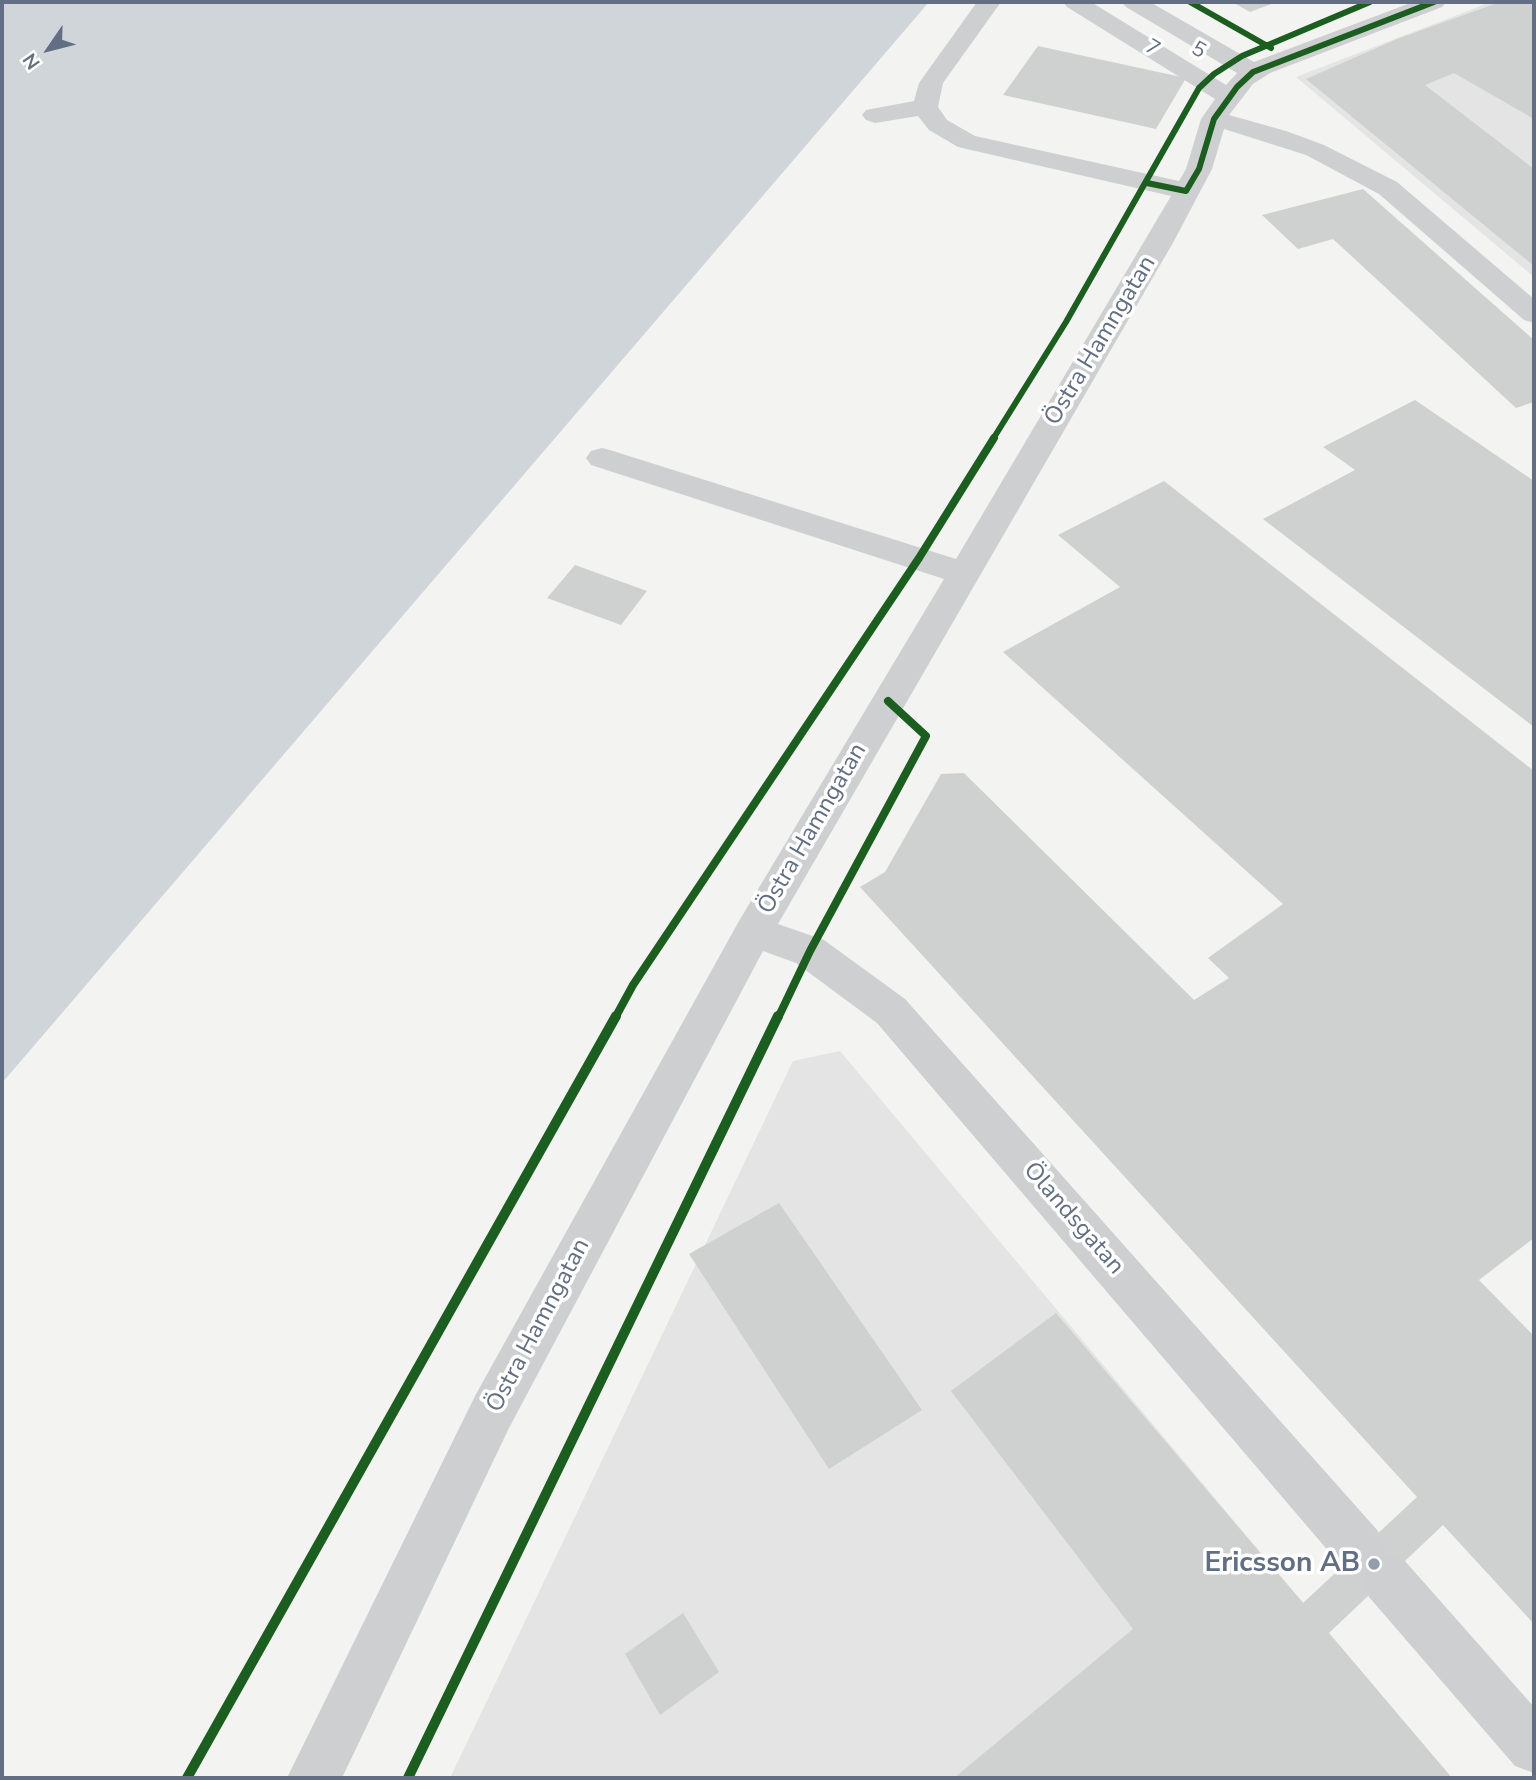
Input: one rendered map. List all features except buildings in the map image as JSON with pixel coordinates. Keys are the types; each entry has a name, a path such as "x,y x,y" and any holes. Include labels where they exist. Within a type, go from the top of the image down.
{"street":[{"path":"989,2 931,83 925,107 938,125 967,142 1186,191"},
{"name":"7","path":"1074,2 1253,75"},
{"path":"1093,2 1253,75 1434,2"},
{"name":"5","path":"1114,2 1253,75"},
{"path":"1134,2 1253,75"},
{"path":"1150,2 1253,75"},
{"path":"1165,2 1253,75"},
{"path":"1178,2 1253,75"},
{"name":"Östra Hamngatan","path":"314,1778 492,1412 753,932 1160,241 1199,169 1214,119 1253,75"},
{"path":"875,115 925,107"},
{"path":"1214,119 1278,136 1315,150 1388,188 1534,314"},
{"path":"602,458 963,573"},
{"name":"Ölandsgatan","path":"753,932 810,951 891,1011 1534,1747"}],"shaded area":[{"path":"2,2 929,2 2,1083"},
{"path":"1491,2 1534,2 1534,277 1296,77"},
{"path":"840,1051 1452,1778 450,1778 793,1061"}],"cycle path":[{"path":"1190,2 1271,48"},
{"path":"187,1778 633,985 919,558 1066,322 1147,183 1186,107 1199,88 1214,74 1242,56 1370,2"},
{"path":"1147,183 1186,191 1199,169 1214,119 1237,87 1253,72 1434,2"},
{"path":"408,1778 810,951 926,736 888,701"}],"place":[{"name":"Ericsson AB","path":"1374,1564"}]}
